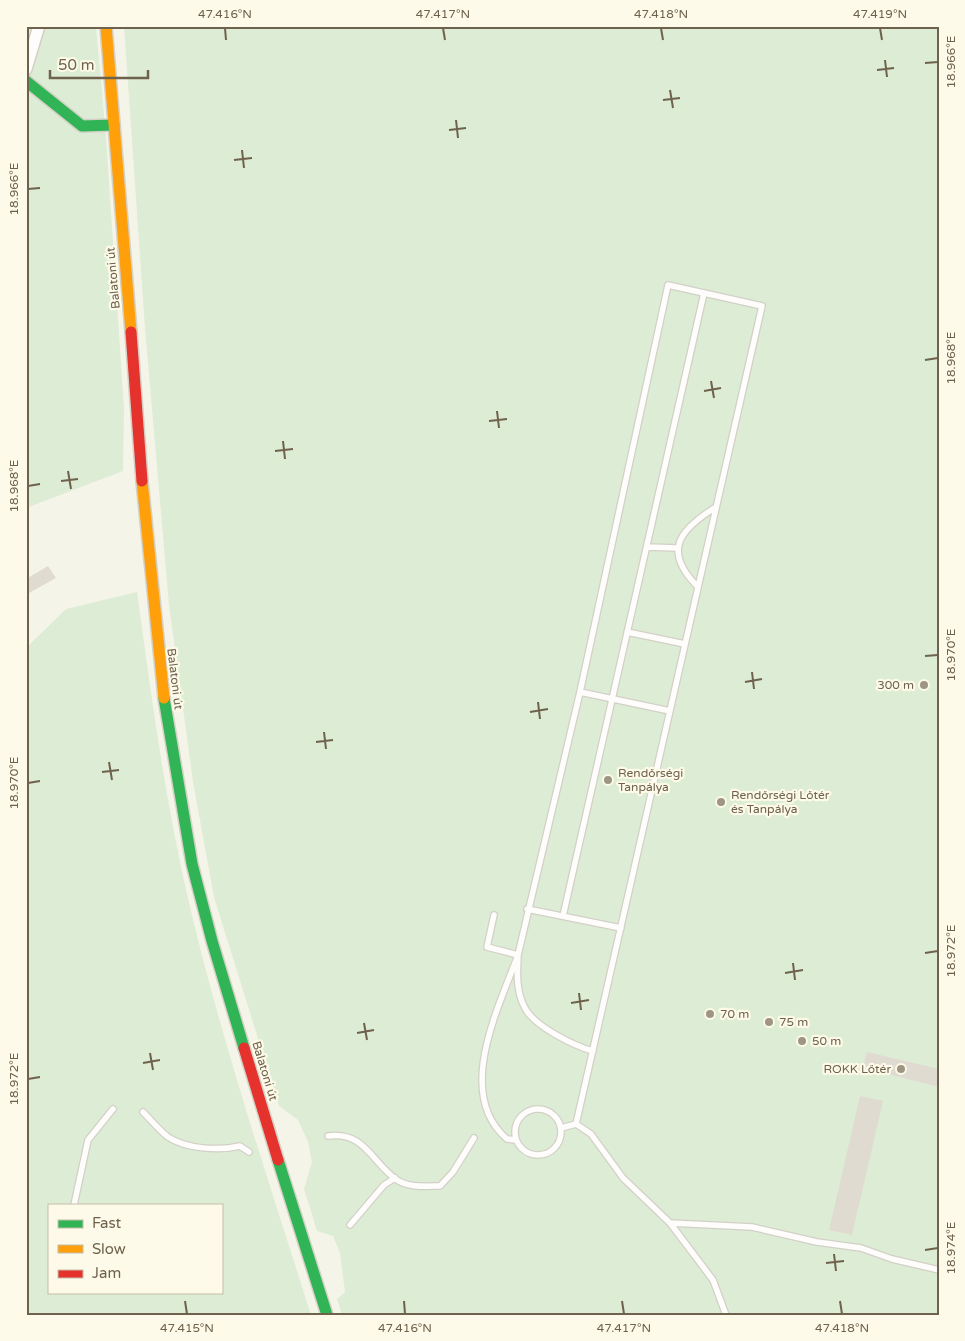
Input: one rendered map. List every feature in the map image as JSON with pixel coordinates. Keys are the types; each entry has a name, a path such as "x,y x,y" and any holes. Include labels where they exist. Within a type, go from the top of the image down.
{"main road":[{"name":"Balatoni út","path":"106,26 151,584 161,681 183,821 202,905 230,1005 327,1315"},
{"path":"26,81 82,126 114,125"}],"street":[{"path":"26,69 39,26"}],"lane":[{"path":"516,1140 507,1139 491,1121 484,1103 482,1085 484,1055 518,955 527,909 580,692 668,285 762,306 576,1124"},
{"path":"563,916 704,293"},
{"path":"698,587 679,563 677,548 682,534 688,527 716,507"},
{"path":"647,547 677,548"},
{"path":"627,632 685,644"},
{"path":"580,692 670,711"},
{"path":"527,909 621,928"},
{"path":"494,915 487,947 518,955"},
{"path":"518,955 517,984 525,1010 572,1045 593,1051"},
{"path":"538,1108 548,1111 556,1118 561,1128 560,1138 556,1147 547,1154 537,1156 526,1153 518,1146 516,1140 514,1126 520,1116 528,1110 538,1108"},
{"path":"74,1204 88,1140 113,1109"},
{"path":"143,1112 168,1136 185,1145 229,1149 240,1146 249,1152"},
{"path":"561,1128 576,1124 591,1134 623,1178 670,1223 713,1280 726,1315"},
{"path":"328,1136 343,1135 364,1145 385,1170 395,1178 418,1186 440,1186 453,1172 474,1138"},
{"path":"350,1225 384,1185 395,1178"},
{"path":"670,1223 752,1227 817,1242 861,1248 892,1260 939,1270"}],"green space":[{"path":"26,26 96,26 106,137 124,409 123,471 26,508"},
{"path":"124,26 939,26 939,1315 342,1315 337,1299 345,1292 340,1253 333,1236 317,1231 304,1189 312,1162 308,1142 298,1120 279,1106 214,897 193,782 169,605 145,328"},
{"path":"137,592 165,781 187,894 229,1053 311,1315 26,1315 26,648 66,609"}],"building":[{"path":"48,566 56,578 29,593 26,588 26,579"},
{"name":"ROKK Lőtér","path":"867,1052 939,1069 939,1087 863,1068"},
{"path":"860,1096 883,1101 852,1235 829,1230"}],"traffic: fast":[{"path":"26,81 82,126 114,125"},
{"path":"164,698 192,864 212,941 244,1048"},
{"path":"278,1160 327,1315"}],"traffic: slow":[{"path":"106,26 131,332"},
{"path":"142,481 164,698"}],"traffic: jam":[{"path":"131,332 142,481"},
{"path":"244,1048 278,1160"}],"place":[{"name":"300 m","path":"924,685"},
{"name":"Rendőrségi Tanpálya","path":"608,780"},
{"name":"Rendőrségi Lőtér és Tanpálya","path":"721,802"},
{"name":"70 m","path":"710,1014"},
{"name":"75 m","path":"769,1022"},
{"name":"50 m","path":"802,1041"},
{"name":"ROKK Lőtér","path":"901,1069"}]}
